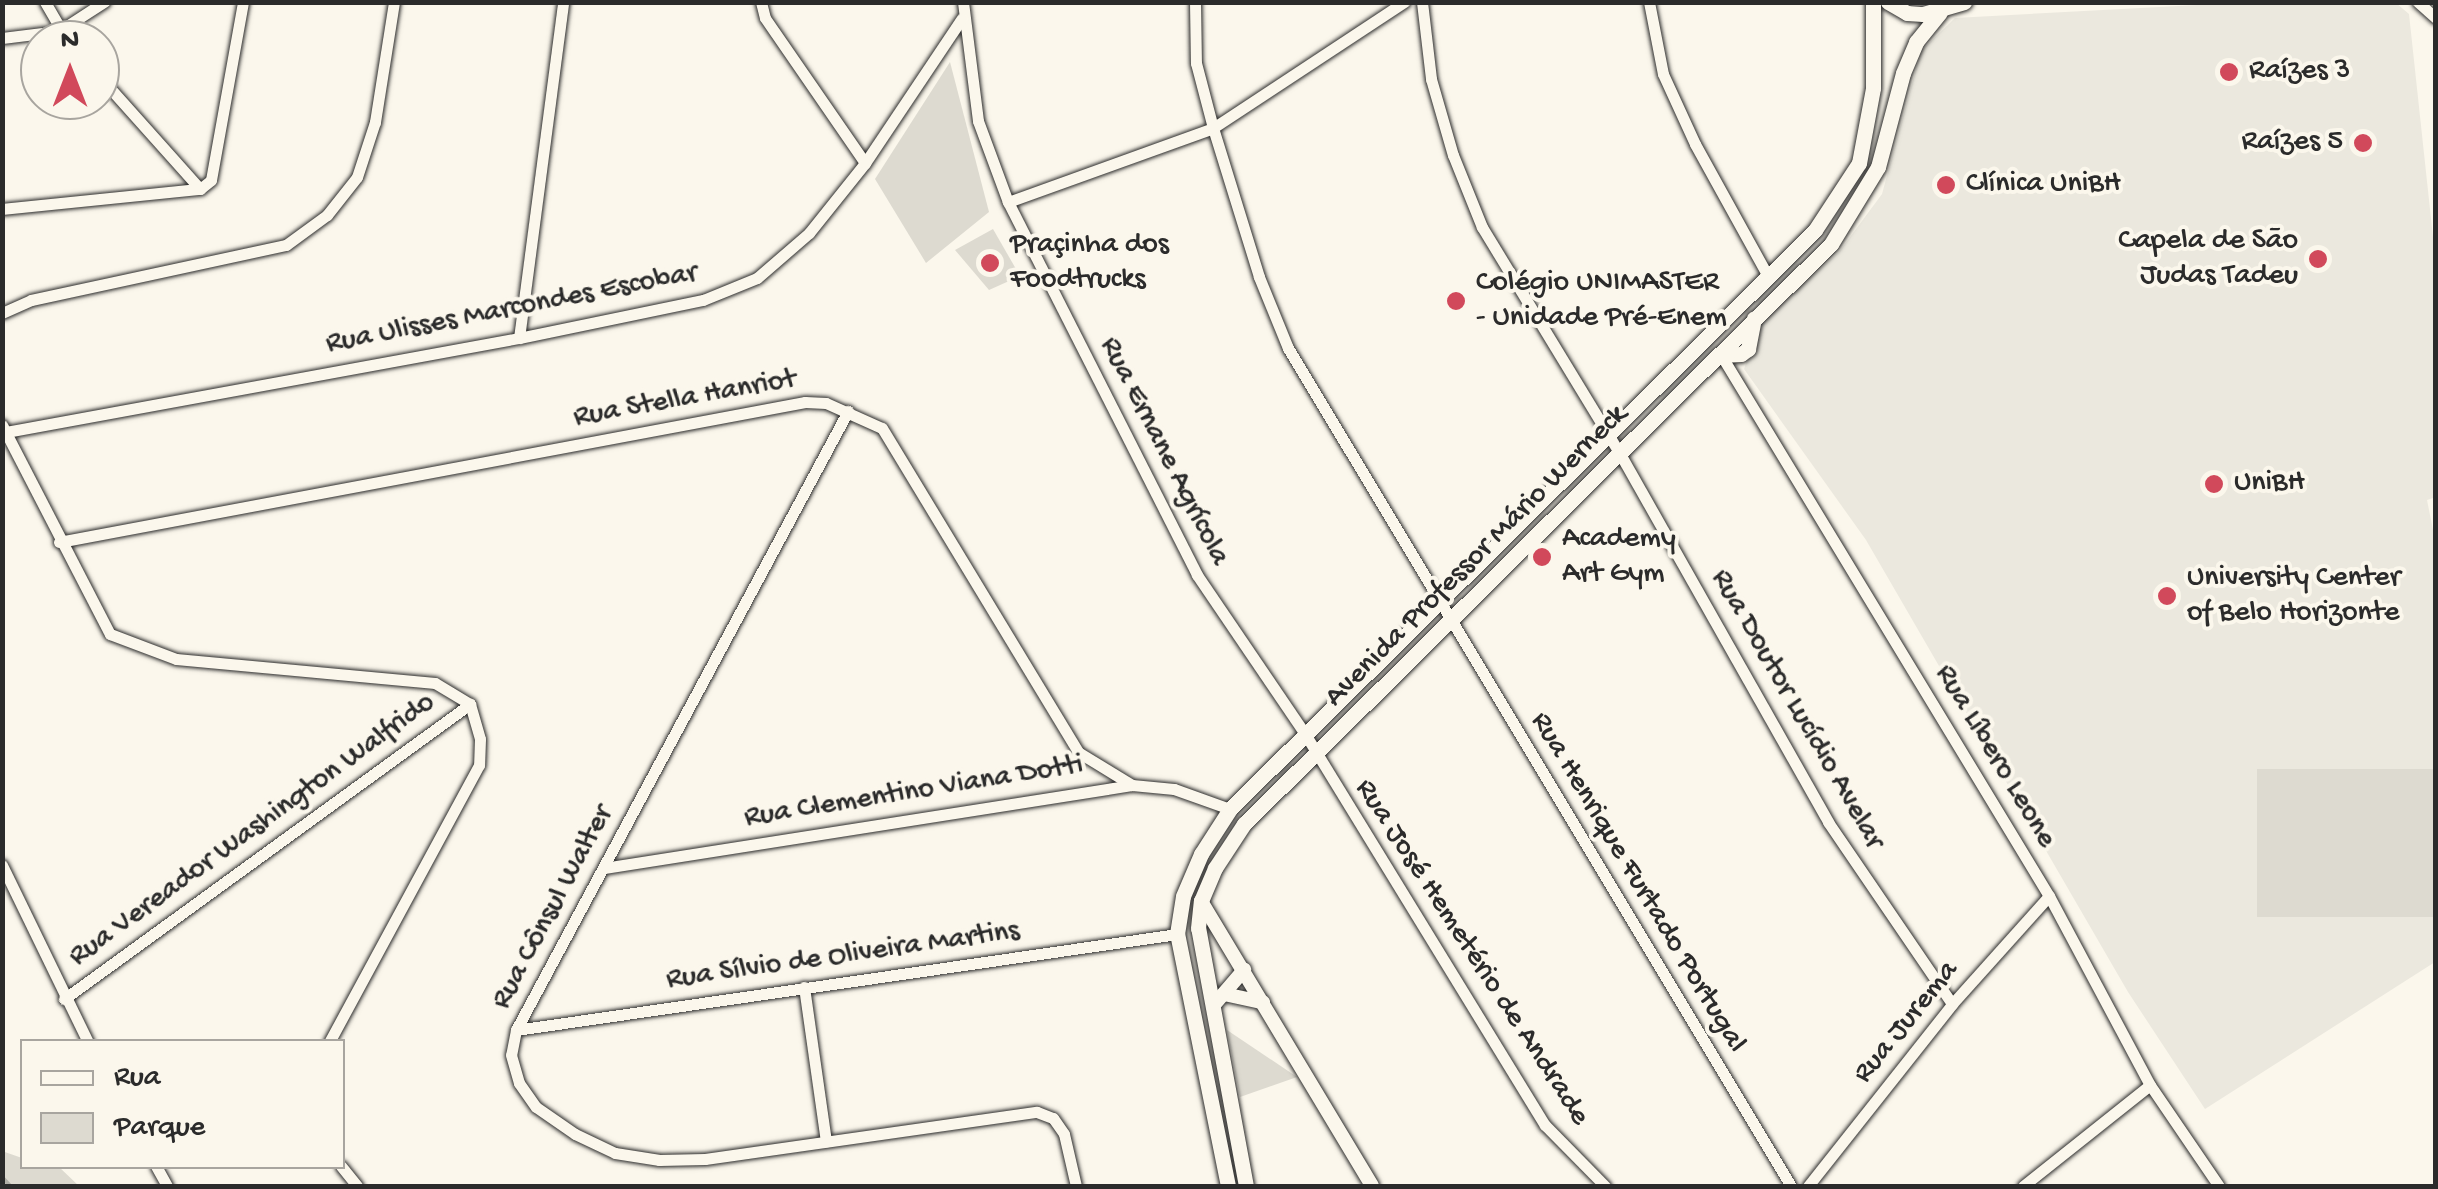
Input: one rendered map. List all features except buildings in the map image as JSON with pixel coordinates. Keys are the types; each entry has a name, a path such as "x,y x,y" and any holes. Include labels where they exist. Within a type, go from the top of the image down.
{"main road":[{"name":"Avenida Professor Mário Werneck","path":"1228,1186 1177,934 1183,896 1201,854 1230,809 1608,434 1730,319 1815,230 1859,163 1874,88 1873,2"},
{"path":"1888,2 1906,13 1940,12 1964,2"},
{"name":"Avenida Professor Mário Werneck","path":"1246,1186 1218,1000 1198,928 1201,901 1215,868 1244,824 1619,452 1721,355 1748,349 1754,319 1830,244 1857,207 1878,167 1902,73 1916,42 1940,12"},
{"path":"1721,355 1730,319"},
{"path":"1188,986 1218,1000"}],"street":[{"path":"82,20 104,2"},
{"path":"2,210 200,189 211,180 243,2"},
{"path":"2,313 31,300 286,245 328,215 357,177 375,122 394,2"},
{"path":"520,338 563,2"},
{"path":"761,2 765,18 865,163"},
{"name":"Rua Ernane Agrícola","path":"963,2 978,121 1008,202 1197,575 1307,736"},
{"name":"Rua Henrique Furtado Portugal","path":"1194,2 1196,64 1212,128 1259,277 1288,348 1791,1186"},
{"path":"1008,202 1212,128 1404,2"},
{"name":"Rua Doutor Lucídio Avelar","path":"1422,2 1431,79 1453,155 1482,227 1619,452 1828,822 1952,1004"},
{"path":"1649,2 1663,74 1695,144 1768,276"},
{"path":"2418,2 2436,18"},
{"name":"Rua Ulisses Marcondes Escobar","path":"4,429 520,338 703,300 757,278 809,233 865,163 962,18"},
{"path":"120,99 200,189"},
{"name":"Rua Líbero Leone","path":"1721,355 2049,896 2150,1084 2219,1186"},
{"name":"Rua Stella Hanriot","path":"60,542 804,402 848,411 882,428 914,475 1078,752 1132,785"},
{"name":"Rua Cônsul Walter","path":"848,411 516,1030 512,1055 520,1082 536,1107 574,1134 615,1153 660,1160 706,1159 1037,1112 1053,1118 1064,1134 1076,1186"},
{"path":"4,429 110,634 176,659 435,683 470,704 480,739 479,765 331,1039"},
{"name":"Rua Vereador Washington Walfrido","path":"64,999 470,704"},
{"name":"Rua José Hemetério de Andrade","path":"1307,736 1545,1125 1605,1186"},
{"name":"Rua Clementino Viana Dotti","path":"604,868 1132,785 1174,789 1230,809"},
{"path":"2,865 8,889 86,1039"},
{"name":"Rua Jurema","path":"1808,1186 1952,1004 2049,896"},
{"path":"1201,901 1372,1186"},
{"name":"Rua Sílvio de Oliveira Martins","path":"516,1030 1177,934"},
{"path":"1218,1000 1244,970"},
{"path":"804,987 826,1140"},
{"path":"1218,1000 1263,1002"},
{"path":"2023,1186 2150,1084"}],"shaded area":[{"name":"University Center of Belo Horizonte","path":"2396,3 2409,14 2436,265 2436,497 2427,500 2436,545 2435,962 2205,1109 2128,992 1866,540 1744,369 1760,324 1839,252 1882,194 1921,51 1955,18 2197,5"}],"green space":[{"path":"950,62 989,212 926,263 875,179"},
{"name":"Praçinha dos Foodtrucks","path":"993,229 1020,276 989,290 955,250"},
{"path":"2257,769 2435,769 2435,917 2257,917"},
{"path":"1227,1030 1297,1077 1240,1097"},
{"path":"2,1151 20,1157 20,1169 61,1169 79,1186 3,1186"}],"waterway":[{"path":"2,1177 10,1186"}],"place":[{"name":"Raízes 3","path":"2229,72"},
{"name":"Raízes 5","path":"2363,143"},
{"name":"Clínica UniBH","path":"1946,185"},
{"name":"Capela de São Judas Tadeu","path":"2318,259"},
{"name":"Praçinha dos Foodtrucks","path":"990,263"},
{"name":"Colégio UNIMASTER - Unidade Pré-Enem","path":"1456,301"},
{"name":"UniBH","path":"2214,484"},
{"name":"Academy Art Gym","path":"1542,557"},
{"name":"University Center of Belo Horizonte","path":"2167,596"}]}
